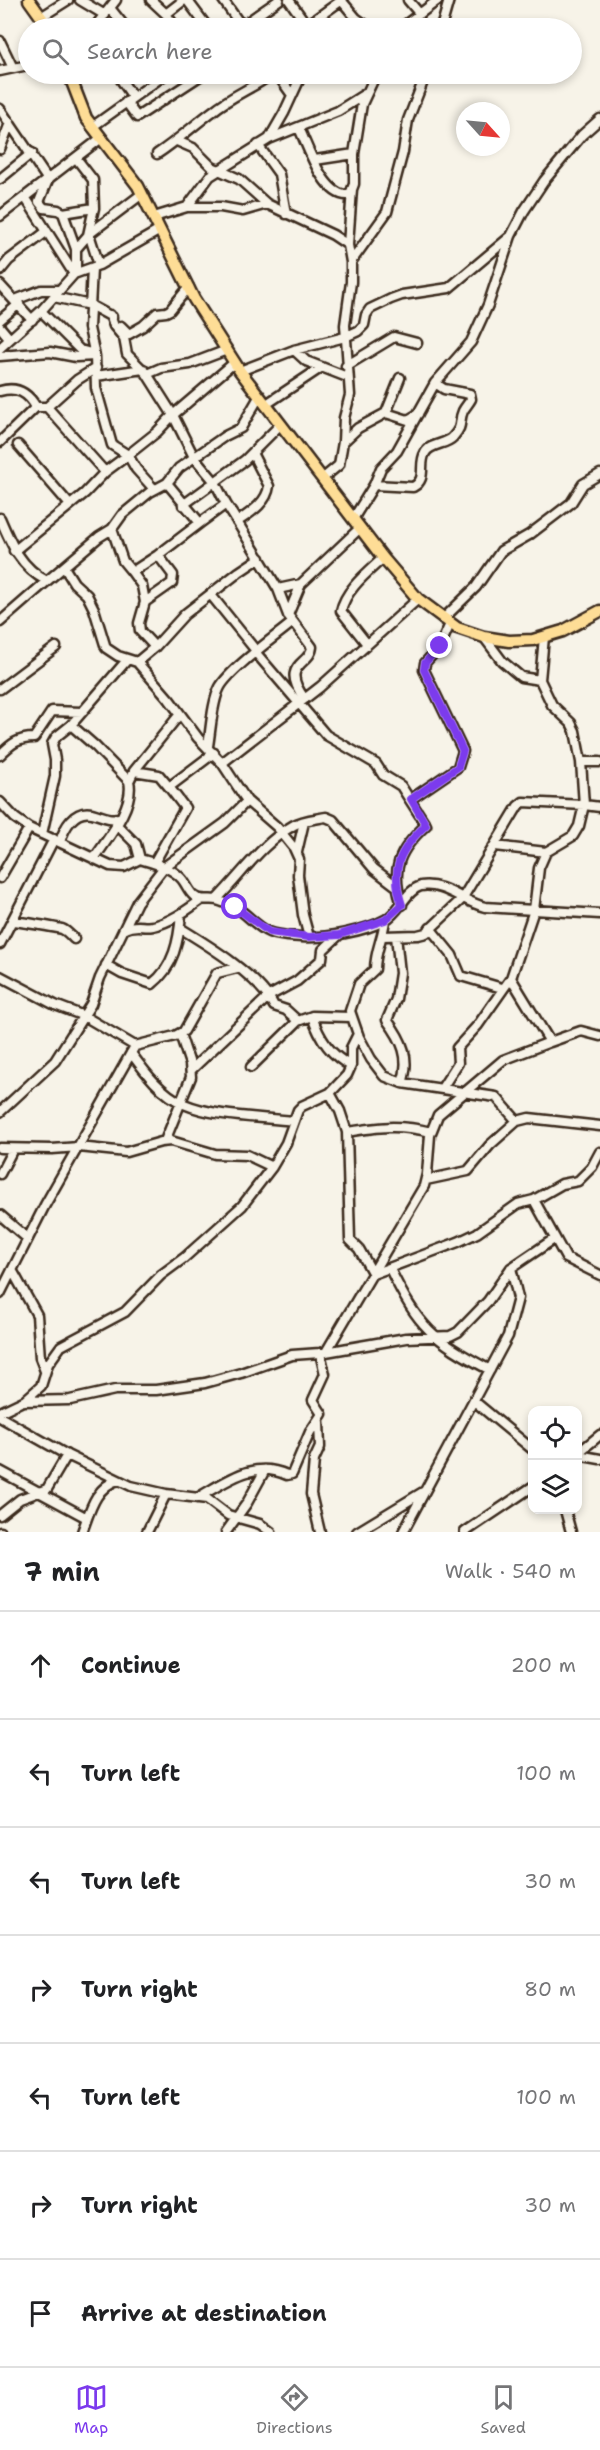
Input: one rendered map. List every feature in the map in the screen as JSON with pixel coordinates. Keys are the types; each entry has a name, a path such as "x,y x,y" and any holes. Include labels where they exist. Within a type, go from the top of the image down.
{"main road":[{"path":"29,0 42,17"},
{"path":"73,84 80,105 92,127 142,194 189,287 226,350 280,425 383,558 418,599 446,621 484,637 509,641 544,637 563,631 600,611"}],"street":[{"path":"42,17 68,0"},
{"path":"80,0 110,8"},
{"path":"151,0 169,18"},
{"path":"166,14 186,0 200,18"},
{"path":"223,0 237,18"},
{"path":"252,18 279,0"},
{"path":"289,0 300,18"},
{"path":"319,18 342,0 354,18"},
{"path":"408,0 419,13"},
{"path":"413,18 438,0"},
{"path":"444,18 449,0"},
{"path":"0,41 5,69"},
{"path":"122,84 137,117 188,84"},
{"path":"92,127 150,84"},
{"path":"157,154 177,141 212,111 259,84"},
{"path":"284,84 292,95"},
{"path":"269,139 297,84"},
{"path":"322,479 338,468 343,442 344,418 350,395 345,337 351,262 348,245 354,154 366,94 371,84"},
{"path":"351,262 387,212 404,152 408,120 422,84"},
{"path":"187,207 201,185 258,145 338,111 366,94"},
{"path":"0,109 32,153 48,180"},
{"path":"169,787 211,749 216,698 221,686 236,668 256,653 290,618 301,584 356,523 381,468 397,451 435,383 471,342 481,324 511,236 524,211 544,181 582,135 600,119"},
{"path":"0,149 9,123"},
{"path":"299,128 331,190 347,195 352,189"},
{"path":"0,216 100,139"},
{"path":"177,141 193,148 204,161 239,179 267,204 333,235 348,245"},
{"path":"258,145 279,174 286,214"},
{"path":"0,179 32,153"},
{"path":"315,160 354,154"},
{"path":"76,158 93,180 94,208 89,235 96,266 88,323 95,355 96,388 112,445 128,455 136,469 154,489"},
{"path":"48,180 40,196 40,204 44,208 63,213 94,208"},
{"path":"76,249 89,235 142,194"},
{"path":"25,198 75,273"},
{"path":"154,217 187,207 221,207 243,211 267,204"},
{"path":"63,213 76,249 75,273"},
{"path":"0,348 41,311 75,273 96,266 160,230"},
{"path":"0,272 9,260 46,232"},
{"path":"14,551 85,493 105,472 157,432 173,414 238,366 345,337 362,328 370,309 402,295 425,293 454,285 511,236"},
{"path":"0,285 32,320"},
{"path":"0,320 17,302 41,290 90,305 110,315 129,334 143,326 157,313 170,309 189,287"},
{"path":"41,311 80,350 95,355"},
{"path":"110,315 114,326 124,338 126,352 145,372 173,414 194,457 215,482 278,589 290,618 312,647 310,654 297,665 294,672 302,700"},
{"path":"0,327 10,339"},
{"path":"346,366 394,337 417,343"},
{"path":"0,442 36,407 47,407 85,373 145,372 190,364 226,350"},
{"path":"294,350 306,361 347,377"},
{"path":"0,356 50,352 76,357 95,355"},
{"path":"0,622 99,537 112,529 122,515 154,489 167,483 179,468 241,428 262,401 322,368"},
{"path":"343,442 358,428 386,413 400,378"},
{"path":"374,485 413,487 417,485 422,479 425,452 428,448 452,440 462,426 462,412 471,399 470,394 444,389 435,383"},
{"path":"0,391 20,391 26,394 36,407"},
{"path":"47,407 105,472"},
{"path":"386,413 408,420 418,414"},
{"path":"183,505 252,453 280,425"},
{"path":"18,445 70,505"},
{"path":"237,522 260,505 269,486 252,453"},
{"path":"411,799 458,767 462,759 463,751 424,670 425,663 440,646 446,621 476,587 501,551 529,535 571,503 584,484 600,474"},
{"path":"167,483 200,523"},
{"path":"132,572 226,504"},
{"path":"0,518 14,551 29,570 47,581"},
{"path":"112,529 123,561 142,586 145,602 139,623 140,631 155,647"},
{"path":"145,602 172,583 173,575 158,555"},
{"path":"42,834 55,776 52,744 56,736 71,724 132,661 155,647 178,620 260,558"},
{"path":"366,644 341,611 355,587 383,558"},
{"path":"64,567 74,583 87,595 94,609 106,648 113,654 132,661 180,714 198,738 211,749 247,801 283,833 297,852"},
{"path":"278,589 301,584"},
{"path":"211,595 256,653 302,700 326,735 376,764 383,775 401,786 411,799 426,825 407,843 395,878 402,905"},
{"path":"222,763 320,687 418,599"},
{"path":"484,637 502,661 521,677 540,680"},
{"path":"442,1088 458,1063 457,1048 478,1025 511,978 534,910 539,868 546,852 573,836 579,826 584,805 581,762 575,731 571,723 552,705 540,680 544,637"},
{"path":"0,689 56,648"},
{"path":"0,755 14,742 23,738 34,738 52,711 82,712"},
{"path":"129,781 134,771 180,714"},
{"path":"71,724 129,781 131,790 128,804 94,859"},
{"path":"581,762 600,762"},
{"path":"134,771 159,776 185,808 154,863"},
{"path":"0,1112 51,1067 84,1016 136,902 164,867 225,823 247,801"},
{"path":"0,802 28,828 94,859 117,868 130,865 140,859 164,867 181,878 193,896 201,900 216,899 235,907 269,932 309,937 339,935 385,920 402,905 410,892 418,887 428,886 451,892 462,899 484,907 600,914"},
{"path":"383,936 418,935 430,928 462,899 518,806 523,802 600,807"},
{"path":"0,944 21,901 64,828 80,814 89,812 117,821 135,844 140,859"},
{"path":"216,899 234,882 245,865 296,823 326,816 333,820 374,868 395,885"},
{"path":"304,822 297,852 303,915 309,937"},
{"path":"0,878 28,828"},
{"path":"495,846 546,852"},
{"path":"124,929 135,924 151,927 181,914 201,900"},
{"path":"106,965 122,974 152,984 159,979 171,960 178,941 181,914"},
{"path":"385,920 383,936 375,952 375,969 359,984 353,998 351,1017 371,1059 384,1076 402,1083 496,1097 517,1121"},
{"path":"13,921 65,930 74,939"},
{"path":"0,923 7,930"},
{"path":"180,928 225,956 269,996 274,1006 286,1010 298,1021"},
{"path":"430,928 452,955 461,976 502,988"},
{"path":"165,1141 182,1103 191,1070 269,996 297,981 322,959 323,950 339,935"},
{"path":"396,936 400,973 396,999 387,1020 401,1039 407,1062 407,1070 402,1083"},
{"path":"0,1294 133,1050 180,1034 217,973 237,968"},
{"path":"0,976 55,1005 84,1016 133,1050 156,1085 182,1103 200,1109 293,1121"},
{"path":"511,978 550,1042"},
{"path":"251,1067 298,1021 312,1016 351,1017"},
{"path":"312,1016 323,1043 339,1060 351,1066"},
{"path":"196,1498 242,1473 272,1469 291,1475 310,1432 319,1422 322,1414 313,1400 326,1374 323,1353 373,1274 426,1180 431,1132 438,1115 503,1060 581,1031 600,1036"},
{"path":"180,1034 191,1070"},
{"path":"0,1412 23,1401 41,1386 51,1358 66,1342 125,1312 160,1275 184,1258 242,1206 272,1167 286,1143 293,1121 302,1106 330,1093 343,1080 351,1066 351,1048 358,1034"},
{"path":"330,1093 340,1111 346,1132 350,1240 359,1249 373,1274"},
{"path":"426,1180 468,1171 490,1145 517,1121 529,1118 600,1126"},
{"path":"346,1132 391,1125 408,1126 431,1132"},
{"path":"0,1148 80,1147 126,1152 165,1141 215,1154 247,1155 272,1167"},
{"path":"0,1174 13,1149"},
{"path":"373,1274 458,1242 477,1233 518,1204 534,1200 550,1189 578,1181 587,1173 600,1152"},
{"path":"534,1200 554,1239 567,1257 600,1275"},
{"path":"0,1215 28,1239"},
{"path":"23,1401 84,1398 115,1390 177,1388 241,1373 279,1358 432,1335 450,1336 458,1332 489,1301 511,1268 554,1239"},
{"path":"403,1532 508,1336 518,1298 511,1268"},
{"path":"390,1269 414,1312 432,1335 452,1350 490,1370"},
{"path":"12,1270 37,1315 40,1358 45,1371"},
{"path":"474,1401 528,1446"},
{"path":"0,1417 67,1455 131,1486 214,1502 224,1512 235,1518 256,1522 271,1532"},
{"path":"319,1422 320,1447 314,1460 311,1494 320,1532"},
{"path":"582,1451 600,1435"},
{"path":"0,1515 20,1499 38,1493 52,1484 67,1455"},
{"path":"582,1455 600,1459"},
{"path":"226,1532 247,1503 265,1470"},
{"path":"0,1471 87,1518"},
{"path":"82,1532 94,1502 104,1487 118,1480"},
{"path":"465,1532 528,1490"},
{"path":"357,1532 423,1491"},
{"path":"147,1532 166,1494"},
{"path":"566,1514 571,1532"}],"route":[{"path":"235,907 269,932 309,937 339,935 385,920 402,905 395,878 407,843 426,825 411,799 458,767 462,759 463,751 424,670 425,663 440,646"}]}
